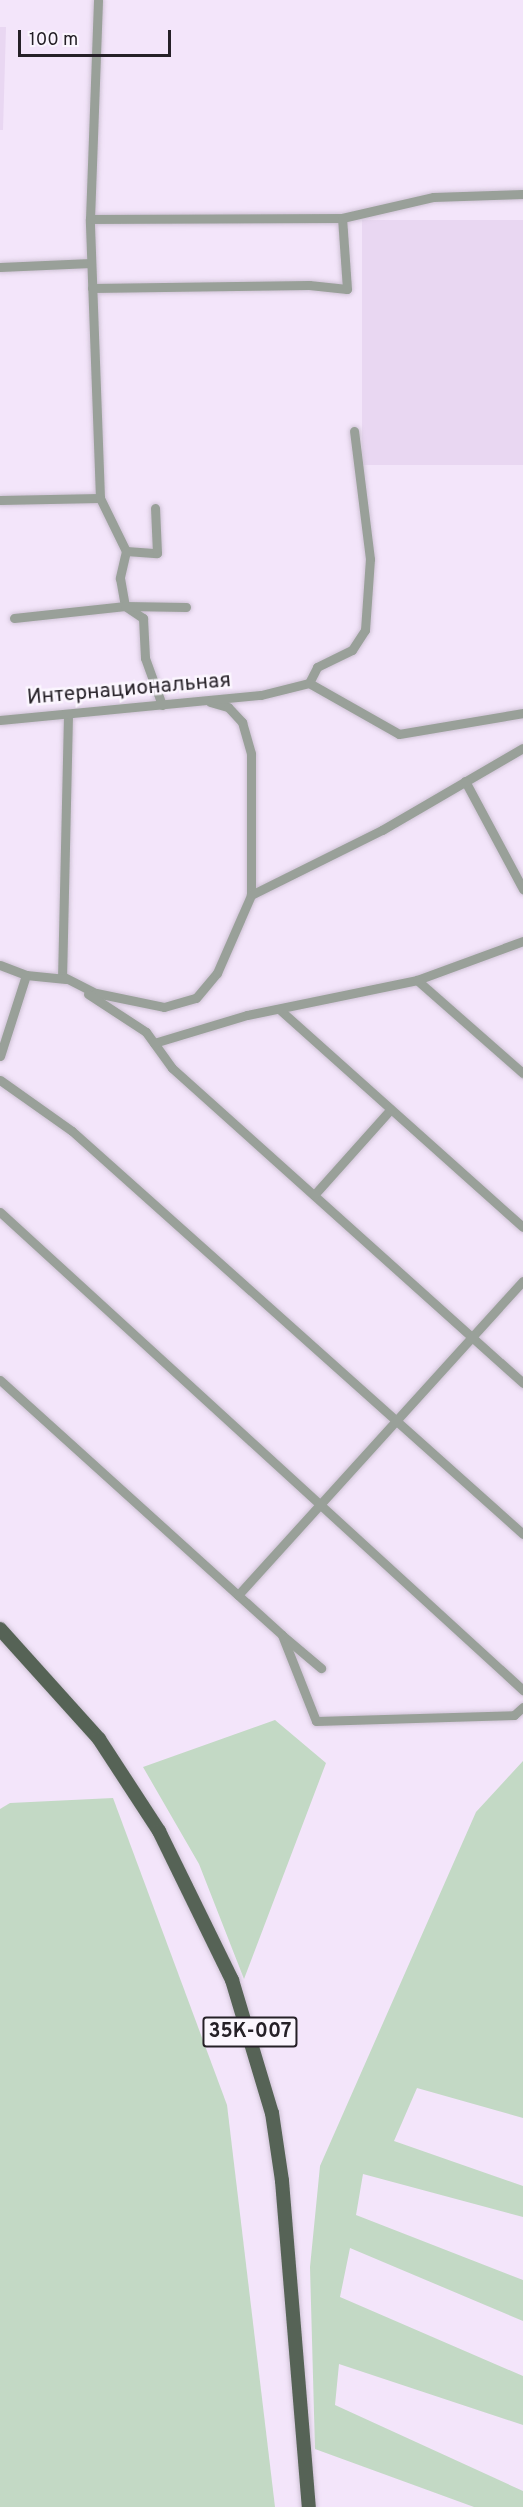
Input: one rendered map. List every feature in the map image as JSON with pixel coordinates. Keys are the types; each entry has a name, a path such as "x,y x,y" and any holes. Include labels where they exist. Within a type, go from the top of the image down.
{"main road":[{"name":"35К-007","path":"0,1629 99,1739 159,1831 232,1980 273,2124 289,2229 309,2507"}],"street":[{"path":"98,0 90,219 100,498 126,551 120,578 125,606 143,618 145,658 162,705"},
{"path":"90,219 342,218 433,196 523,194"},
{"path":"92,288 309,285 347,289 342,218"},
{"path":"0,267 91,263"},
{"path":"354,431 370,560 365,630 352,650 317,668 309,683 399,734 523,713"},
{"path":"0,500 100,498"},
{"path":"126,551 157,553 155,508"},
{"path":"14,618 125,606 186,607"},
{"name":"Интернациональная","path":"0,720 261,695 309,683"},
{"path":"0,965 26,975 62,976 96,993 164,1006 196,998 217,974 250,895 251,754 242,722 228,707 206,701"},
{"path":"62,976 68,715"},
{"path":"250,895 465,782 523,748"},
{"path":"465,782 523,889"},
{"path":"154,1043 279,1009 417,980 523,941"},
{"path":"0,1056 26,975"},
{"path":"62,976 146,1032 172,1068 523,1383"},
{"path":"417,980 523,1073"},
{"path":"279,1009 523,1227"},
{"path":"0,1080 72,1131 523,1534"},
{"path":"314,1195 391,1108"},
{"path":"0,1212 319,1506 523,1690"},
{"path":"238,1595 523,1281"},
{"path":"0,1380 321,1668"},
{"path":"282,1635 316,1720 514,1715 523,1707"}],"shaded area":[{"path":"0,27 6,27 3,130 0,130"},
{"path":"362,220 523,220 523,465 362,465"}],"green space":[{"path":"275,1720 326,1763 244,1979 199,1864 143,1767"},
{"path":"523,1761 523,2118 417,2088 394,2141 523,2186 523,2217 363,2174 356,2215 523,2280 523,2321 350,2248 340,2297 523,2376 523,2425 339,2364 335,2405 523,2491 523,2507 474,2507 315,2449 310,2267 320,2166 476,1812"},
{"path":"113,1798 227,2105 275,2507 0,2507 0,1809 10,1803"}]}
